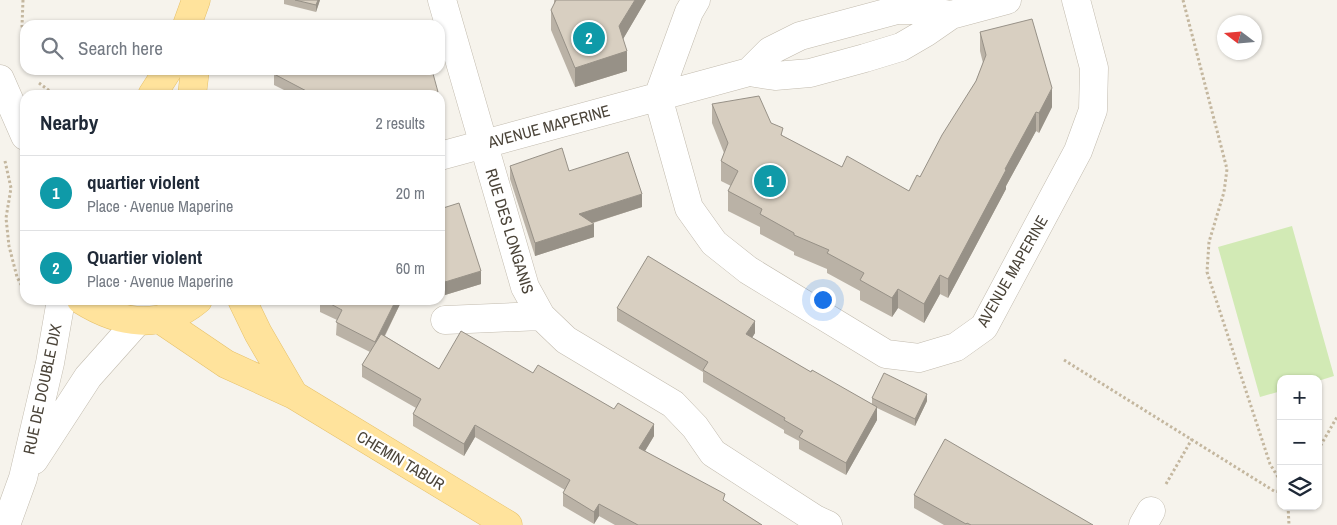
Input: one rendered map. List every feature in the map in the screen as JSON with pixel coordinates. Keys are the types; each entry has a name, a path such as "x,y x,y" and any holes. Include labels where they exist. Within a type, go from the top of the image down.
{"main road":[{"path":"189,20 196,0"},
{"path":"202,20 204,0"},
{"path":"155,90 165,75"},
{"path":"193,90 194,75"},
{"name":"CHEMIN TABUR","path":"90,305 98,310 149,321 226,364 294,395 508,525"},
{"path":"149,321 187,309 192,305"},
{"name":"CHEMIN TABUR","path":"244,305 294,395"}],"street":[{"name":"RUE DES LONGANIS","path":"442,0 525,287 541,316 566,340 673,404 695,427 713,452 815,519 828,525"},
{"path":"658,97 696,0"},
{"name":"AVENUE MAPERINE","path":"750,72 770,51 800,36 897,10 955,9 1007,0"},
{"name":"AVENUE MAPERINE","path":"658,97 689,208 714,244 748,270 886,354 919,358 956,347 984,327 1078,152 1093,110 1094,68 1076,0"},
{"name":"AVENUE MAPERINE","path":"445,155 750,72 774,76 810,73 865,58 901,47 925,33 955,9"},
{"path":"1,81 31,89"},
{"path":"1,81 20,125"},
{"name":"RUE DE DOUBLE DIX","path":"6,525 23,478 50,363 60,305"},
{"name":"RUE DES LONGANIS","path":"445,320 541,316"},
{"name":"RUE DE DOUBLE DIX","path":"23,478 88,377 149,321"}],"path":[{"path":"22,20 23,0"},
{"path":"1183,0 1227,169 1224,192 1209,242 1207,272 1270,464 1277,475"},
{"path":"31,89 40,85 48,90"},
{"path":"4,153 11,188 6,218 9,246 20,281"},
{"path":"1064,360 1277,491"},
{"path":"1322,443 1337,417"},
{"path":"1147,518 1192,439"},
{"path":"1288,510 1289,525"}],"green space":[{"path":"1292,226 1334,376 1322,380 1322,375 1277,375 1277,392 1260,397 1218,247"}],"building":[{"path":"295,0 318,0 316,5"},
{"path":"556,0 635,0 619,26 627,51 575,68 551,10"},
{"path":"1032,19 1052,88 1039,113 1036,112 948,279 940,275 924,304 898,289 892,298 860,280 864,273 827,253 829,250 794,235 794,233 760,214 762,209 728,191 738,171 721,161 728,143 712,104 759,96 771,123 783,128 781,135 842,167 847,156 909,191 917,175 920,177 942,135 976,81 986,55 980,32"},
{"path":"276,75 433,75 437,90 304,90"},
{"path":"562,148 569,171 628,152 642,194 579,214 594,224 535,243 510,166"},
{"path":"459,203 481,271 445,282 445,207"},
{"path":"648,256 755,321 746,334 811,372 812,370 877,407 846,463 799,437 803,431 784,420 785,418 703,370 708,362 617,308"},
{"path":"332,305 394,305 375,342 336,322 342,310"},
{"path":"461,331 533,373 538,365 614,409 618,403 654,424 639,448 725,494 723,500 762,525 638,525 599,504 594,512 563,493 570,480 475,425 464,444 413,414 421,399 362,365 381,334 439,369"},
{"path":"884,373 927,394 915,419 872,398"},
{"path":"945,439 1093,525 971,525 914,495"}],"place":[{"name":"Quartier violent","path":"589,38"},
{"name":"quartier violent","path":"770,181"}]}
